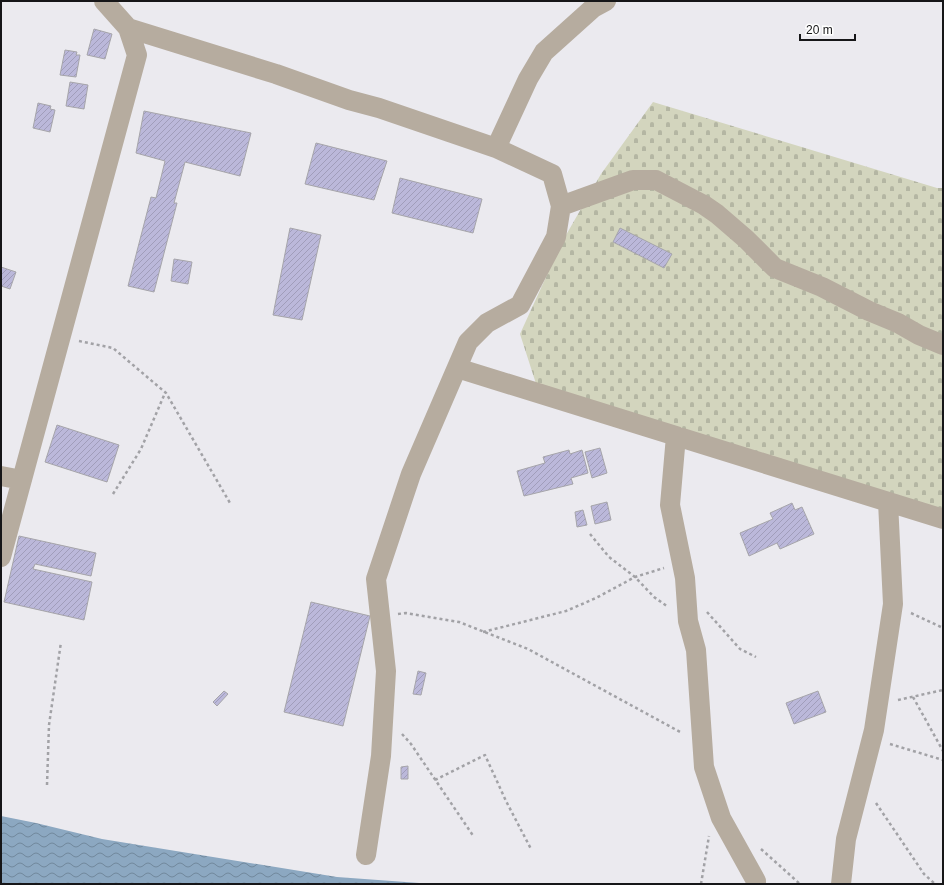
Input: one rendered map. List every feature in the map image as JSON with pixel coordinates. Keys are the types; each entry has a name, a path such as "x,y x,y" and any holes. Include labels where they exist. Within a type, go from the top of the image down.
{"street":[{"path":"1,557 137,55 128,28 104,1"},
{"path":"496,148 528,79 544,52 593,8 606,1"},
{"path":"128,28 276,74 349,100 379,108 496,148 552,174 561,206 556,237 520,305 487,323 468,342 412,474 376,579 386,671 381,756 366,855"},
{"path":"561,206 633,180 656,180 704,205 746,239 776,268 822,287 898,323 919,335 943,345"},
{"path":"457,368 943,519"},
{"path":"676,436 670,505 685,578 688,621 696,650 704,767 721,818 756,880 756,884"},
{"path":"1,476 22,480"},
{"path":"841,884 846,839 872,739 893,604 888,502"}],"path":[{"path":"61,336 113,348 166,392 230,503"},
{"path":"113,494 141,449 166,392"},
{"path":"590,534 609,557 635,577 654,597 688,621"},
{"path":"483,632 566,611 596,598 635,577 682,562"},
{"path":"893,604 943,628"},
{"path":"705,609 709,616 740,649 756,657"},
{"path":"380,617 406,613 459,622 528,649 702,743"},
{"path":"47,785 49,725 61,642"},
{"path":"878,704 943,690"},
{"path":"913,697 943,751"},
{"path":"383,712 411,744 474,837"},
{"path":"872,739 943,760"},
{"path":"435,780 484,755 531,849"},
{"path":"861,781 924,874 935,884"},
{"path":"701,884 709,835"}],"green space":[{"path":"653,102 937,188 943,188 943,519 539,393 520,334 562,242 601,174"}],"water":[{"path":"1,816 102,839 337,877 433,884 1,884"}],"building":[{"path":"94,29 112,34 105,59 87,55"},
{"path":"65,50 77,52 76,55 80,55 76,77 60,75"},
{"path":"70,82 88,85 84,109 66,106"},
{"path":"38,103 51,106 50,109 55,110 50,132 33,128"},
{"path":"144,111 251,133 240,176 185,162 174,203 177,203 154,292 128,286 151,197 156,198 165,161 136,153"},
{"path":"316,143 387,161 374,200 305,184"},
{"path":"400,178 482,199 473,233 392,213"},
{"path":"290,228 321,235 302,320 273,315"},
{"path":"620,228 672,254 664,268 613,242"},
{"path":"174,259 192,262 188,284 171,281"},
{"path":"1,267 16,272 10,289 1,286"},
{"path":"57,425 119,445 107,482 45,462"},
{"path":"600,448 607,473 592,478 585,452"},
{"path":"569,450 570,454 582,450 588,473 571,478 573,484 524,496 517,471 545,463 543,457"},
{"path":"607,502 611,520 595,524 591,506"},
{"path":"792,503 795,510 802,507 814,534 780,549 777,543 749,556 740,533 773,519 770,513"},
{"path":"583,510 587,525 577,527 575,512"},
{"path":"19,536 96,553 91,576 35,564 33,569 92,582 84,620 4,602"},
{"path":"311,602 370,616 343,726 284,712"},
{"path":"418,671 426,673 421,695 413,694"},
{"path":"224,691 228,694 217,706 213,702"},
{"path":"818,691 826,712 794,724 786,703"},
{"path":"408,766 408,779 401,779 401,767"}]}
